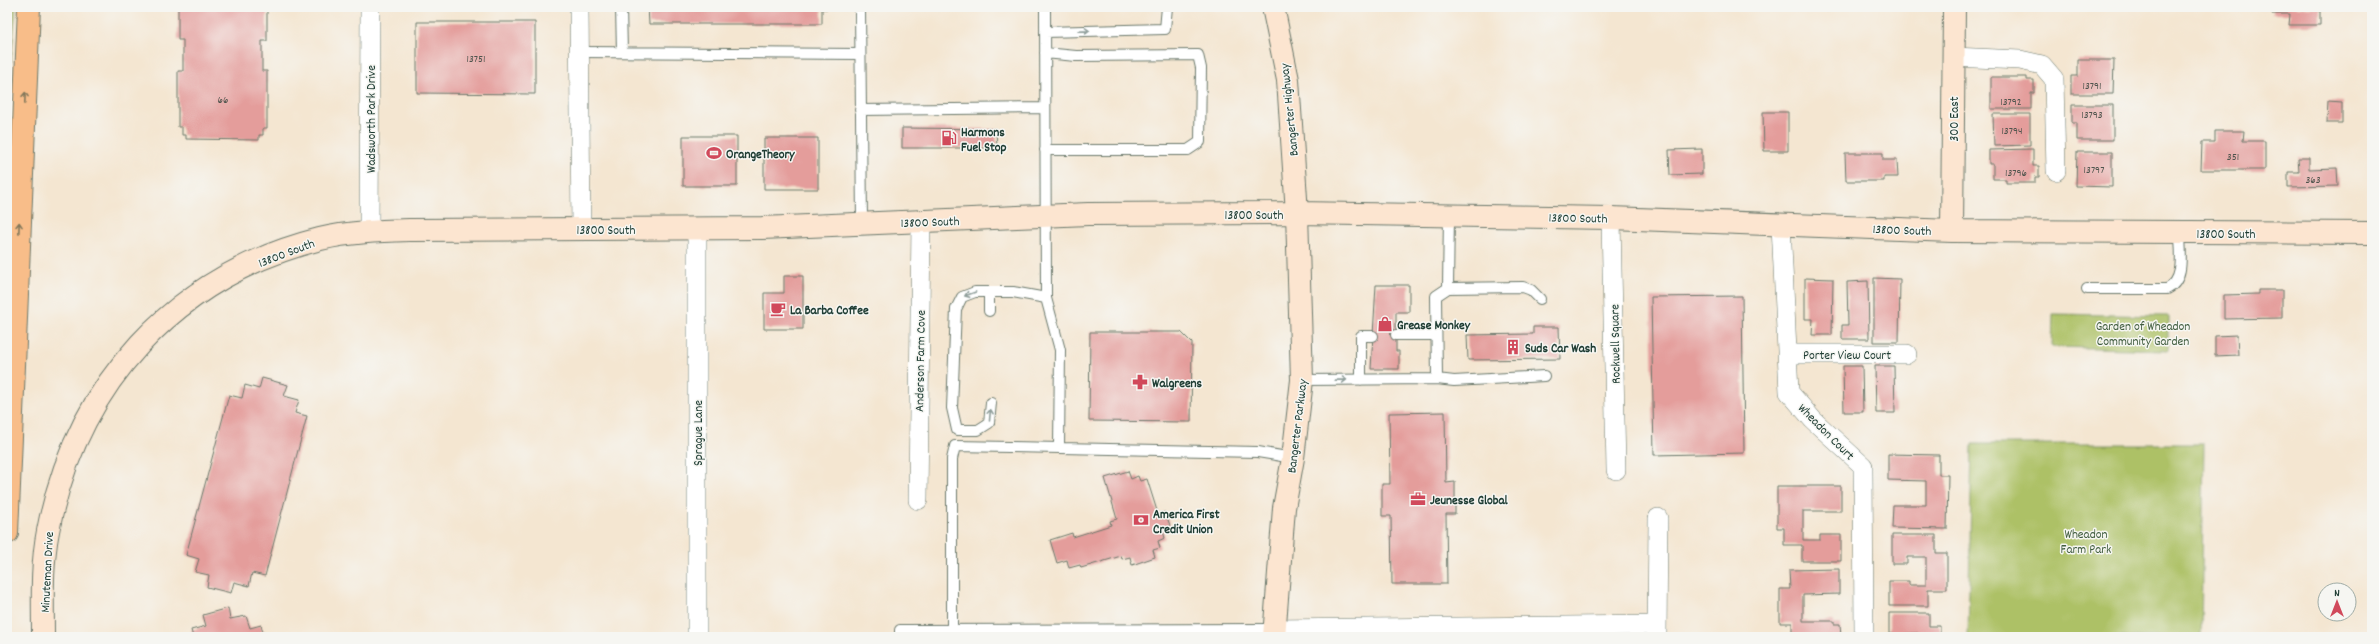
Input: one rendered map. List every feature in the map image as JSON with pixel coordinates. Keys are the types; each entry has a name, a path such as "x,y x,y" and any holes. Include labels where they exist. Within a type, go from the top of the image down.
{"highway":[{"path":"7,533 29,7"}],"main road":[{"name":"Bangerter Highway","path":"1273,7 1288,80 1297,214"},
{"name":"300 East","path":"1952,231 1954,7"},
{"name":"13800 South","path":"159,324 190,299 226,278 274,254 321,239 369,232 697,229 921,222 1088,214 1449,214 1611,218 1952,231 2372,233"},
{"name":"Bangerter Parkway","path":"1274,633 1284,508 1293,458 1302,380 1297,214"},
{"name":"Minuteman Drive","path":"43,637 43,575 47,533 55,496 66,462 82,424 105,386 127,357 159,324"}],"street":[{"name":"Wadsworth Park Drive","path":"369,232 370,7"},
{"path":"579,7 581,230"},
{"path":"1954,57 2020,60 2042,65 2054,79 2056,171"},
{"name":"Rockwell Square","path":"1611,218 1616,470"},
{"name":"Anderson Farm Cove","path":"918,500 921,222"},
{"name":"Wheadon Court","path":"1781,225 1789,392 1813,420 1863,466 1864,637"},
{"name":"Sprague Lane","path":"697,229 697,637"},
{"name":"Porter View Court","path":"1786,354 1907,354"},
{"path":"1274,633 1657,631 1658,518"}],"lane":[{"path":"622,7 622,52"},
{"path":"860,7 862,224"},
{"path":"1045,7 1044,108 1046,298 1060,350 1058,448"},
{"path":"1045,32 1165,29 1167,7"},
{"path":"580,52 860,54"},
{"path":"1045,53 1076,56 1198,55 1202,68 1200,142 1188,150 1045,150"},
{"path":"860,110 1044,108"},
{"path":"1448,288 1449,214"},
{"path":"2087,289 2167,289 2173,286 2177,281 2181,263 2180,233"},
{"path":"1437,379 1436,296 1448,288 1523,287 1532,290 1540,299"},
{"path":"952,630 952,459 957,430 952,408 956,309 962,297 975,292 1013,292 1046,298"},
{"path":"988,292 989,311"},
{"path":"1396,335 1436,335"},
{"path":"1361,380 1361,336 1373,336"},
{"path":"1302,380 1437,379 1454,381 1544,376"},
{"path":"957,430 978,430 989,423 991,403"},
{"path":"955,446 1258,452 1293,458"},
{"path":"900,637 900,630 1274,633"}],"green space":[{"path":"12,7 16,7 11,62"},
{"name":"Garden of Wheadon Community Garden","path":"2053,314 2168,316 2168,350 2052,347"},
{"name":"Wheadon Farm Park","path":"1972,444 2204,444 2201,637 1968,637"}],"building":[{"path":"178,7 267,7 267,41 262,41 262,71 267,71 267,128 263,128 263,135 259,135 259,140 186,139 186,135 182,135 182,127 178,127 178,71 183,71 183,40 178,40"},
{"path":"648,7 835,7 835,9 822,9 822,24 649,24"},
{"path":"1135,7 1163,7 1163,8 1135,9"},
{"path":"2272,7 2320,7 2320,25 2289,25 2290,14 2272,14"},
{"path":"417,22 535,22 535,94 417,93"},
{"path":"2078,60 2114,60 2113,94 2071,94 2071,76 2078,76"},
{"path":"1991,77 2027,77 2027,80 2034,80 2034,93 2031,93 2031,109 1991,109"},
{"path":"2328,101 2342,102 2342,123 2327,123"},
{"path":"2072,105 2113,105 2113,140 2077,140 2077,123 2072,123"},
{"path":"1763,112 1788,112 1788,151 1764,151"},
{"path":"1993,114 2030,114 2030,145 1994,146"},
{"name":"Harmons Fuel Stop","path":"902,128 996,129 997,148 902,148"},
{"path":"2215,131 2244,131 2243,141 2265,141 2265,170 2201,170 2202,142 2215,142"},
{"path":"683,136 737,136 737,186 683,186"},
{"path":"764,138 818,138 818,189 764,189"},
{"path":"1702,149 1702,174 1670,175 1669,150"},
{"path":"2033,149 2033,166 2039,166 2039,177 2035,177 2035,183 2006,183 2006,179 1993,179 1993,164 1989,164 1989,150"},
{"path":"2077,152 2112,152 2112,187 2076,186"},
{"path":"1845,153 1883,153 1883,160 1897,160 1898,177 1884,177 1884,181 1846,181"},
{"path":"2298,158 2309,158 2309,169 2337,168 2338,186 2288,187 2288,172 2299,172"},
{"path":"784,276 803,276 803,329 764,329 764,293 784,293"},
{"path":"1805,278 1833,279 1832,335 1812,335 1813,319 1805,319"},
{"path":"1874,278 1900,279 1899,342 1874,342"},
{"path":"1868,281 1869,339 1842,339 1842,325 1848,325 1847,282"},
{"name":"Grease Monkey","path":"1376,285 1409,285 1409,312 1396,312 1396,351 1399,351 1399,369 1371,369"},
{"path":"2258,290 2282,290 2282,318 2224,319 2224,295 2258,294"},
{"path":"1742,296 1744,453 1654,455 1651,297"},
{"name":"Suds Car Wash","path":"1533,327 1559,327 1560,359 1468,360 1467,335 1533,334"},
{"name":"Walgreens","path":"1090,332 1181,332 1192,343 1191,422 1089,421"},
{"path":"2237,335 2238,355 2215,356 2215,336"},
{"path":"1843,366 1862,366 1863,412 1844,412"},
{"path":"1875,366 1894,366 1895,413 1876,413"},
{"path":"262,378 288,385 284,396 299,400 295,413 307,416 265,576 252,573 249,586 234,582 231,593 207,587 209,575 195,572 199,559 186,555 229,395 242,398 245,385 259,389"},
{"name":"Jeunesse Global","path":"1445,412 1446,483 1455,482 1455,514 1446,514 1447,584 1392,584 1391,516 1382,516 1382,484 1390,484 1389,413"},
{"path":"1888,454 1939,455 1939,475 1948,475 1947,529 1892,528 1893,505 1926,505 1926,481 1888,480"},
{"name":"America First Credit Union","path":"1128,471 1131,479 1138,476 1140,481 1147,479 1158,514 1165,512 1171,528 1163,531 1165,538 1158,541 1160,548 1153,550 1155,557 1132,565 1130,557 1122,559 1121,556 1081,568 1080,565 1069,568 1067,560 1057,563 1050,540 1072,533 1073,537 1111,525 1110,521 1117,519 1105,478"},
{"path":"1777,486 1841,486 1841,511 1803,511 1803,540 1820,540 1820,535 1841,535 1841,561 1802,561 1802,545 1784,545 1784,528 1777,528"},
{"path":"1892,535 1936,535 1936,553 1947,553 1947,589 1928,589 1928,606 1889,606 1889,581 1909,581 1909,585 1926,585 1926,557 1907,557 1907,564 1892,564"},
{"path":"1839,569 1839,594 1803,595 1803,621 1834,621 1834,624 1840,624 1841,637 1792,637 1792,623 1780,623 1780,589 1790,589 1789,570"},
{"path":"228,608 230,619 246,616 250,628 261,625 264,637 193,637 191,630 206,626 203,615"},
{"path":"1889,613 1929,613 1929,626 1940,626 1940,637 1919,637 1918,633 1889,634"}],"place":[{"name":"Harmons Fuel Stop","path":"949,138"},
{"name":"OrangeTheory","path":"714,153"},
{"name":"La Barba Coffee","path":"778,309"},
{"name":"Grease Monkey","path":"1385,324"},
{"name":"Suds Car Wash","path":"1513,347"},
{"name":"Walgreens","path":"1140,382"},
{"name":"Jeunesse Global","path":"1418,499"},
{"name":"America First Credit Union","path":"1141,520"}]}
